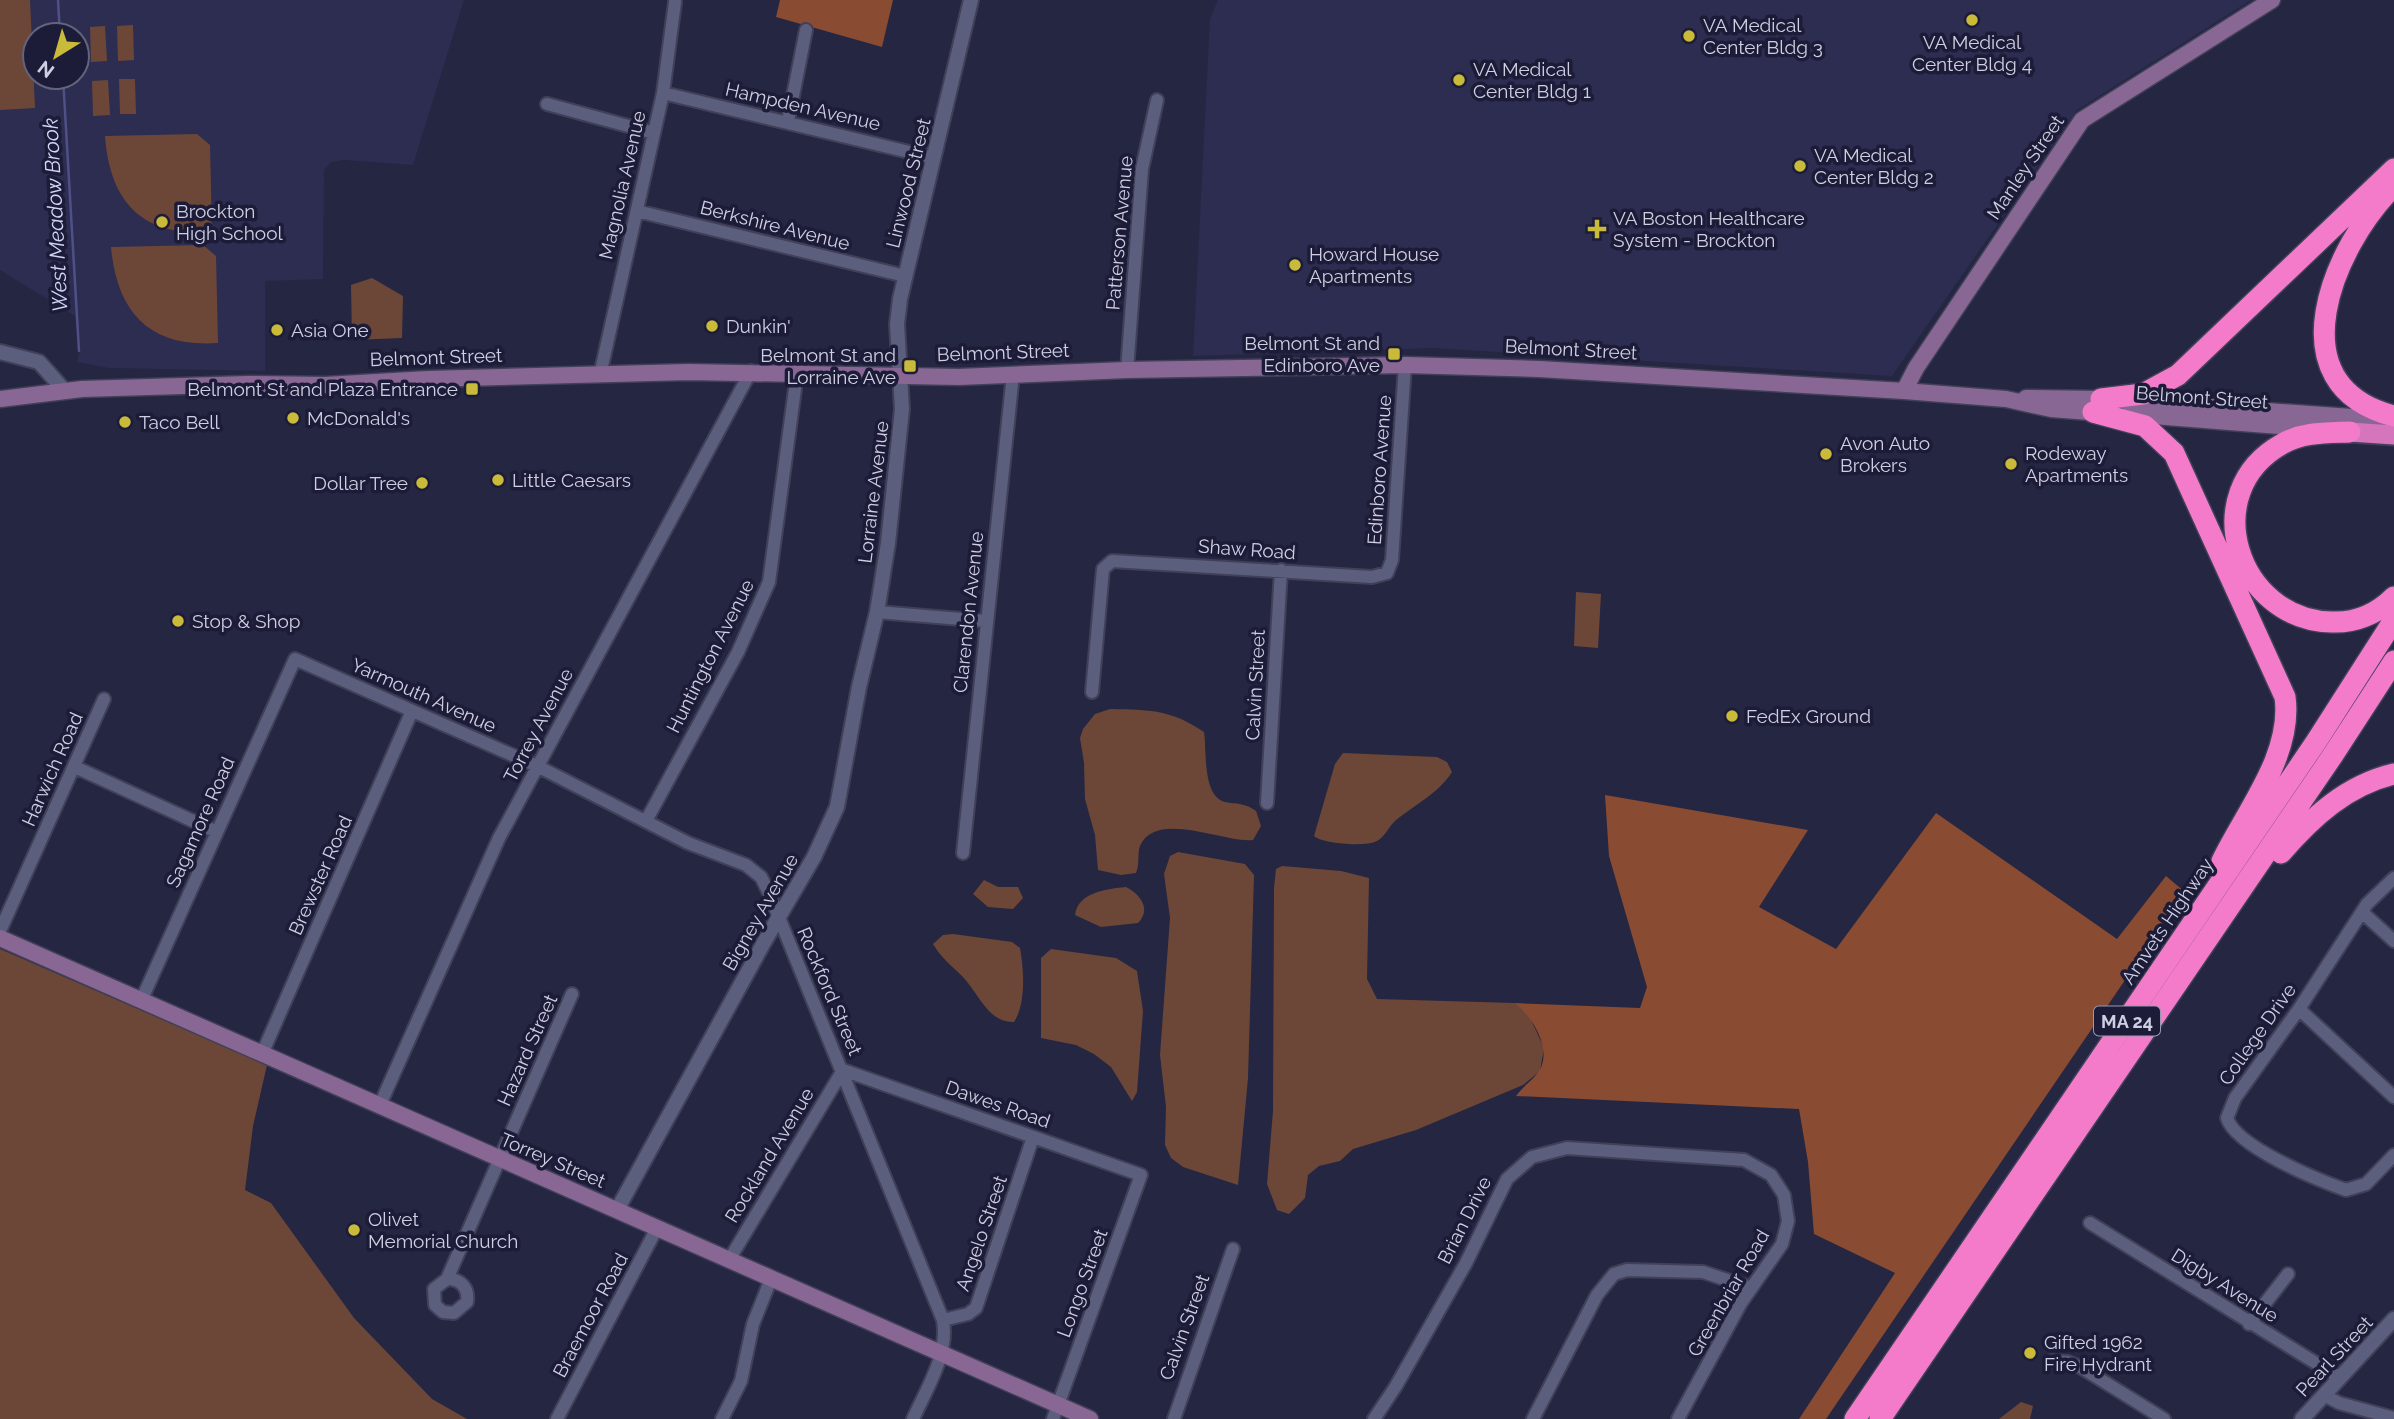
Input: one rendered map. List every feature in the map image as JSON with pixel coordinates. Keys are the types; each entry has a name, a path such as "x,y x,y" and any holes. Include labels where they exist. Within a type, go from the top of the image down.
{"highway":[{"path":"2097,405 2143,394 2178,375 2394,169"},
{"path":"2394,186 2369,214 2346,248 2332,282 2324,330 2333,369 2346,389 2364,405 2394,418"},
{"path":"2097,405 2152,430 2170,448 2286,697 2286,722 2280,749 2198,934"},
{"path":"2350,432 2300,437 2283,444 2261,460 2246,480 2237,505 2239,551 2251,579 2267,598 2310,620 2353,620 2380,609 2394,597"},
{"name":"Belmont Street","path":"2350,432 2394,435"},
{"name":"Amvets Highway","path":"1880,1419 2198,934 2394,620"},
{"name":"Amvets Highway","path":"1855,1419 2394,661"},
{"path":"2198,934 2313,818 2362,785 2394,775"}],"main road":[{"name":"Manley Street","path":"1904,391 1916,368 2082,120 2272,0"},
{"name":"Belmont Street","path":"0,399 64,390 248,384 325,385 428,379 751,371 898,376 1405,365 1556,370 1904,391 2006,399 2052,409 2097,405 2394,418"},
{"name":"Belmont Street","path":"2097,405 2350,432"},
{"name":"Torrey Street","path":"0,938 941,1355 1056,1412 1090,1419"}],"street":[{"name":"Linwood Street","path":"898,376 897,324 905,276 971,0"},
{"name":"Magnolia Avenue","path":"600,375 663,93 675,2"},
{"path":"788,121 806,30"},
{"name":"Hampden Avenue","path":"663,93 934,158"},
{"name":"Patterson Avenue","path":"1127,370 1142,169 1157,100"},
{"path":"547,104 654,133"},
{"name":"Berkshire Avenue","path":"637,211 905,276"},
{"path":"0,352 39,362 64,390"},
{"name":"Edinboro Avenue","path":"1385,575 1392,560 1405,365"},
{"name":"Torrey Avenue","path":"379,1107 478,883 537,766 751,371"},
{"name":"Huntington Avenue","path":"646,821 738,652 767,589 797,374"},
{"name":"Clarendon Avenue","path":"963,853 985,621 1013,374"},
{"name":"Lorraine Avenue","path":"877,612 902,409 898,376"},
{"name":"Shaw Road","path":"1092,692 1103,575 1107,564 1123,559 1385,575"},
{"name":"Calvin Street","path":"1267,803 1281,570"},
{"path":"877,612 985,621"},
{"name":"Bigney Avenue","path":"617,1210 814,857 837,807 859,687 877,612"},
{"name":"Yarmouth Avenue","path":"295,659 537,766"},
{"name":"Sagamore Road","path":"141,1001 295,659"},
{"name":"Harwich Road","path":"0,931 104,699"},
{"name":"Brewster Road","path":"262,1054 412,711"},
{"name":"Rockford Street","path":"537,766 688,843 751,868 764,882 943,1320 946,1337 941,1355 913,1419"},
{"path":"75,767 216,831"},
{"name":"College Drive","path":"2394,878 2381,888 2362,912 2299,1009 2235,1098 2227,1118 2232,1130 2275,1158 2346,1190 2366,1184 2394,1155"},
{"path":"2362,912 2394,941"},
{"name":"Hazard Street","path":"447,1279 572,994"},
{"path":"2299,1009 2394,1097"},
{"name":"Dawes Road","path":"843,1070 1141,1175"},
{"name":"Rockland Avenue","path":"729,1260 843,1070"},
{"name":"Angelo Street","path":"943,1320 968,1314 976,1308 1033,1137"},
{"name":"Brian Drive","path":"1374,1419 1396,1386 1465,1262 1507,1179 1532,1157 1567,1148 1650,1155 1722,1156 1750,1162 1778,1182"},
{"name":"Longo Street","path":"1056,1412 1141,1175"},
{"name":"Greenbriar Road","path":"1678,1419 1751,1288 1778,1251 1787,1229 1787,1203 1778,1182"},
{"name":"Digby Avenue","path":"2090,1223 2340,1378"},
{"name":"Braemoor Road","path":"556,1419 657,1228"},
{"name":"Calvin Street","path":"1174,1419 1233,1249"},
{"path":"1533,1419 1597,1295 1614,1274 1627,1270 1703,1272 1751,1288"},
{"path":"2249,1324 2288,1274"},
{"path":"722,1419 741,1381 753,1324 771,1279"},
{"name":"Pearl Street","path":"2302,1419 2394,1320"},
{"path":"2052,1362 2068,1362 2082,1368 2164,1419"},
{"path":"2324,1395 2339,1403 2394,1418"}],"shaded area":[{"name":"Brockton High School","path":"0,0 464,0 413,165 344,160 331,162 324,170 323,279 265,281 265,371 108,368 77,362 80,351 75,316 0,270"},
{"path":"0,0 30,0 31,21 21,21 21,91 34,91 35,108 0,110"},
{"path":"780,0 893,0 882,47 776,17"},
{"name":"VA Boston Healthcare System - Brockton","path":"1218,0 2251,0 2077,110 1892,376 1432,348 1193,356 1210,19"},
{"path":"133,25 134,60 118,61 117,26"},
{"path":"105,26 107,61 91,62 91,27"},
{"path":"119,79 135,79 136,114 120,114"},
{"path":"108,80 110,115 93,116 92,81"},
{"path":"197,134 210,145 212,232 167,229 134,211 123,197 108,160 105,136"},
{"path":"203,245 216,256 218,343 194,343 173,339 141,322 121,291 111,247"},
{"path":"372,278 403,296 402,338 352,340 351,285"},
{"path":"1576,592 1601,594 1598,648 1574,646"},
{"path":"1110,709 1159,712 1181,719 1204,732 1207,772 1212,791 1225,802 1245,805 1256,811 1261,826 1253,840 1176,829 1161,830 1148,835 1140,846 1136,873 1121,875 1098,870 1095,835 1085,799 1080,738 1083,729 1095,714"},
{"path":"1343,753 1437,757 1447,762 1452,772 1440,787 1395,821 1377,841 1364,844 1335,843 1314,836 1335,764"},
{"path":"1605,795 1808,830 1759,907 1836,949 1936,813 2117,939 2166,876 2185,892 1826,1419 1799,1419 1895,1273 1814,1234 1808,1162 1799,1109 1516,1096 1539,1071 1544,1053 1534,1024 1514,1003 1640,1008 1647,987 1609,856"},
{"path":"1178,852 1245,864 1254,875 1248,1078 1238,1185 1183,1167 1171,1158 1165,1145 1166,1107 1160,1055 1170,918 1164,874 1170,856"},
{"path":"1282,866 1341,871 1369,878 1367,979 1377,999 1514,1003 1527,1011 1544,1048 1540,1071 1523,1085 1416,1130 1353,1149 1340,1161 1319,1166 1308,1175 1305,1198 1289,1214 1277,1210 1267,1184 1273,1111 1274,888 1276,869"},
{"path":"984,880 998,887 1018,887 1023,898 1013,909 988,907 973,894"},
{"path":"1126,887 1143,902 1144,912 1138,923 1101,927 1075,915 1082,901 1094,893"},
{"path":"943,935 1012,942 1020,948 1022,996 1014,1022 1005,1021 990,1012 933,944"},
{"path":"0,949 267,1065 253,1126 245,1190 271,1203 354,1318 432,1399 467,1419 0,1419"},
{"path":"1051,949 1116,958 1137,971 1143,1011 1137,1092 1132,1101 1111,1067 1094,1054 1076,1045 1041,1038 1041,958"},
{"path":"2021,1402 2033,1406 2030,1419 1999,1419"}],"waterway":[{"name":"West Meadow Brook","path":"58,0 59,21"},
{"name":"West Meadow Brook","path":"64,91 79,351"}],"place":[{"name":"VA Medical Center Bldg 4","path":"1972,20"},
{"name":"VA Medical Center Bldg 3","path":"1689,36"},
{"name":"VA Medical Center Bldg 1","path":"1459,80"},
{"name":"VA Medical Center Bldg 2","path":"1800,166"},
{"name":"Brockton High School","path":"162,222"},
{"name":"VA Boston Healthcare System - Brockton","path":"1597,229"},
{"name":"Howard House Apartments","path":"1295,265"},
{"name":"Dunkin'","path":"712,326"},
{"name":"Asia One","path":"277,330"},
{"name":"Belmont St and Edinboro Ave","path":"1394,354"},
{"name":"Belmont St and Lorraine Ave","path":"910,366"},
{"name":"Belmont St and Plaza Entrance","path":"472,389"},
{"name":"McDonald's","path":"293,418"},
{"name":"Taco Bell","path":"125,422"},
{"name":"Avon Auto Brokers","path":"1826,454"},
{"name":"Rodeway Apartments","path":"2011,464"},
{"name":"Little Caesars","path":"498,480"},
{"name":"Dollar Tree","path":"422,483"},
{"name":"Stop & Shop","path":"178,621"},
{"name":"FedEx Ground","path":"1732,716"},
{"name":"Olivet Memorial Church","path":"354,1230"},
{"name":"Gifted 1962 Fire Hydrant","path":"2030,1353"}]}
